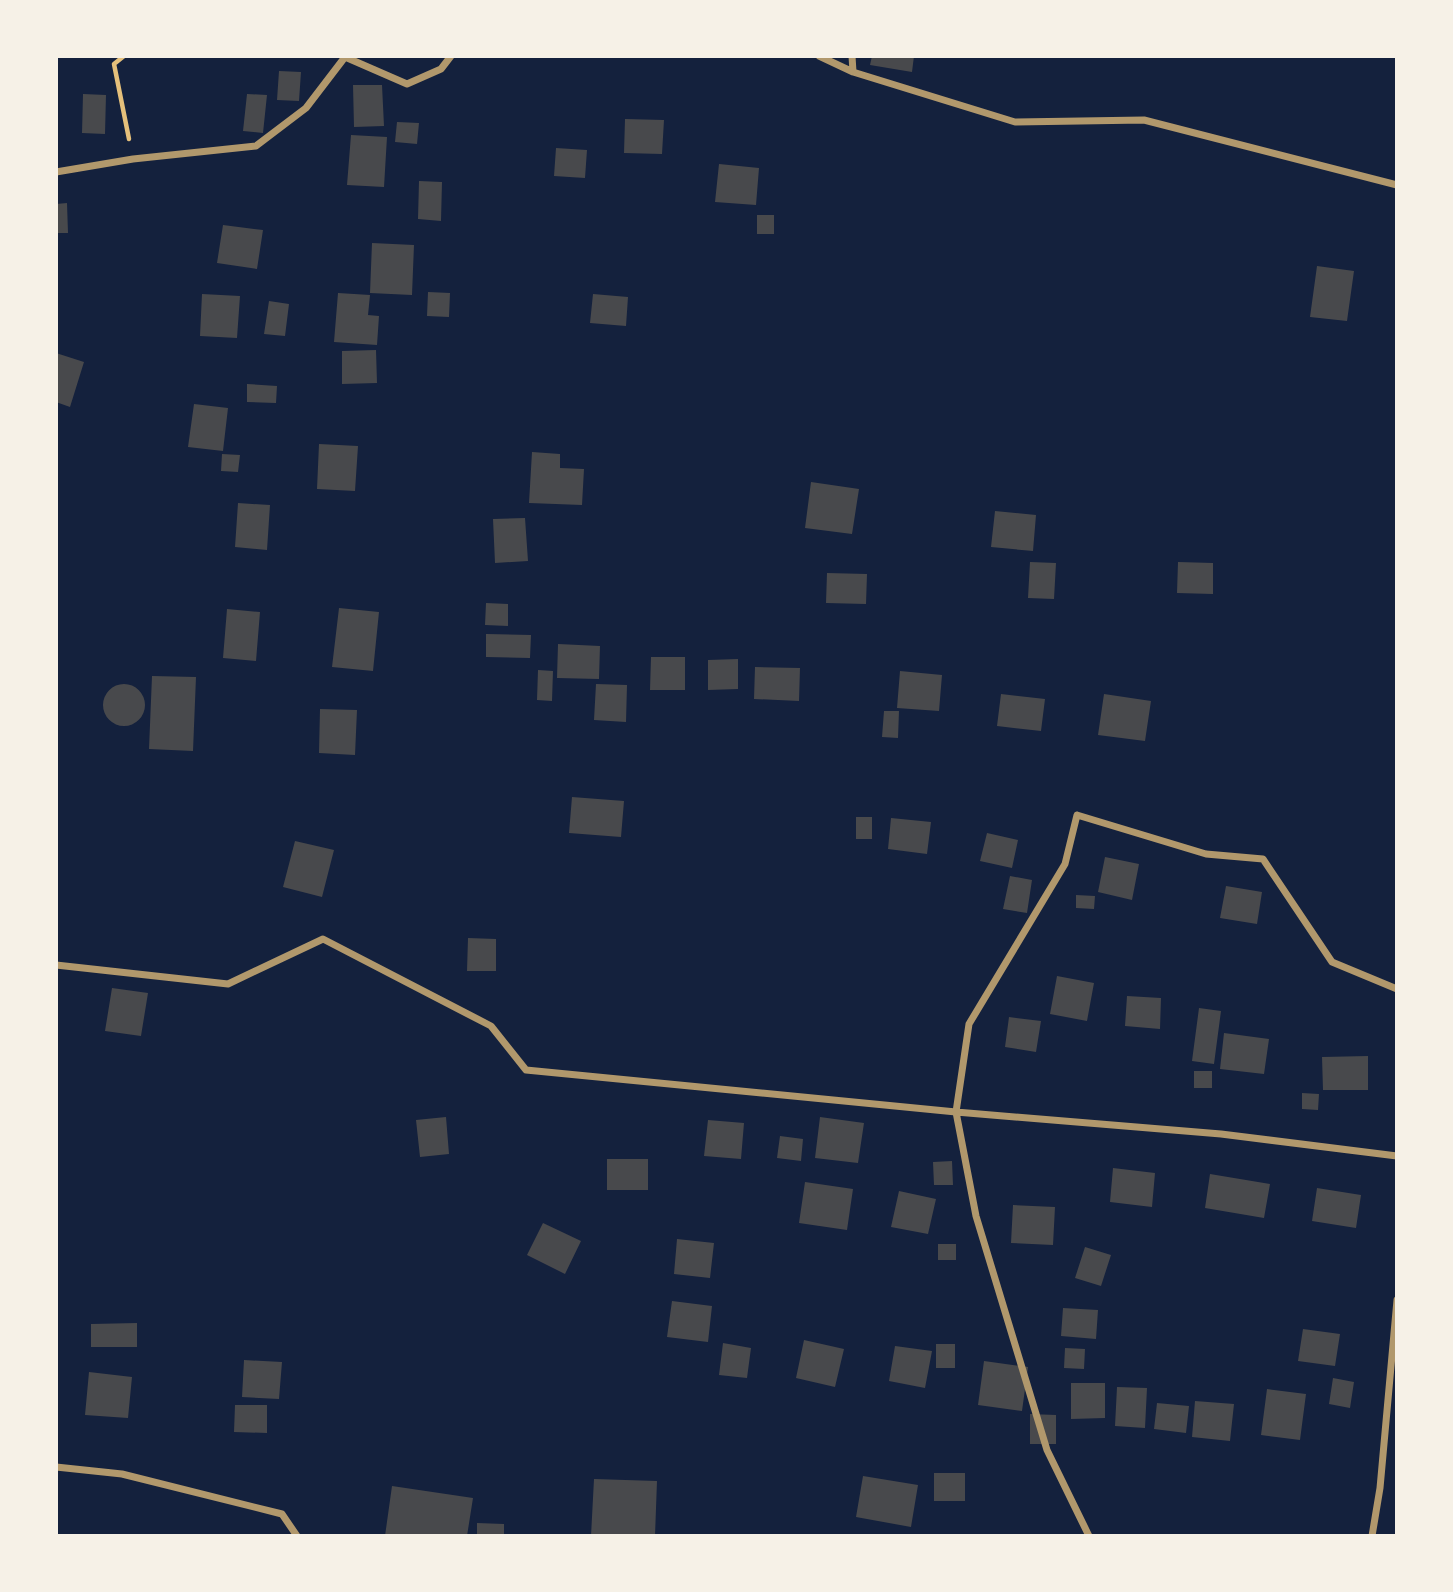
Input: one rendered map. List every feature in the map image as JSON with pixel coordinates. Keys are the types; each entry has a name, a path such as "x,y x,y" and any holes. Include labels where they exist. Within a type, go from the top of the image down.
{"street":[{"path":"56,173 133,159 256,146 306,108 345,57 407,83 441,69 451,56"},
{"path":"819,56 853,72 1015,122 1144,120 1397,185"},
{"path":"852,56 853,72"},
{"path":"1089,1536 1047,1450 976,1216 956,1112 969,1024 1065,864 1077,815 1206,854 1263,859 1332,962 1397,989"},
{"path":"56,965 228,984 323,939 491,1026 526,1070 956,1112 1221,1134 1397,1156"},
{"path":"1372,1536 1380,1488 1397,1300"},
{"path":"56,1467 122,1474 282,1514 297,1536"}],"path":[{"path":"124,56 114,64 133,159"}],"building":[{"path":"872,56 914,56 912,72 870,65"},
{"path":"279,71 301,72 299,101 277,100"},
{"path":"353,85 382,85 384,126 354,127"},
{"path":"83,94 106,95 105,134 82,133"},
{"path":"247,94 267,95 263,133 243,131"},
{"path":"625,119 664,120 662,154 624,153"},
{"path":"397,122 419,123 417,144 395,142"},
{"path":"351,135 387,137 384,187 347,185"},
{"path":"556,148 587,150 585,178 554,176"},
{"path":"719,164 759,168 756,205 715,202"},
{"path":"419,181 442,182 441,221 418,219"},
{"path":"67,203 68,233 56,233 56,204"},
{"path":"757,215 774,215 774,234 757,234"},
{"path":"223,225 263,230 257,269 217,263"},
{"path":"372,243 414,245 412,295 370,293"},
{"path":"1317,266 1354,271 1347,321 1310,317"},
{"path":"428,292 450,293 449,317 427,316"},
{"path":"338,293 370,295 368,315 379,316 377,345 334,342"},
{"path":"202,294 240,296 237,338 200,336"},
{"path":"593,294 628,297 626,326 590,323"},
{"path":"269,301 289,304 285,336 264,334"},
{"path":"376,350 377,383 342,384 342,351"},
{"path":"56,353 84,362 70,407 56,402"},
{"path":"247,384 277,386 276,403 247,402"},
{"path":"194,404 228,408 223,451 188,447"},
{"path":"319,444 358,446 355,491 317,489"},
{"path":"532,452 560,454 560,468 584,469 582,505 529,503"},
{"path":"222,454 240,455 238,472 221,471"},
{"path":"811,482 859,489 852,534 805,528"},
{"path":"238,503 270,505 267,550 235,547"},
{"path":"995,511 1036,515 1033,551 991,547"},
{"path":"525,518 528,561 495,563 493,519"},
{"path":"1030,562 1056,563 1054,599 1028,598"},
{"path":"1178,562 1213,563 1213,594 1177,593"},
{"path":"827,573 867,574 866,604 826,603"},
{"path":"486,603 508,604 508,626 485,625"},
{"path":"339,608 379,612 373,671 332,667"},
{"path":"227,609 260,612 256,661 223,658"},
{"path":"486,634 531,635 530,658 486,657"},
{"path":"558,644 600,646 599,679 557,678"},
{"path":"651,657 685,657 685,690 650,690"},
{"path":"738,659 738,689 708,690 708,660"},
{"path":"755,667 800,668 799,701 754,699"},
{"path":"538,670 553,671 552,701 537,700"},
{"path":"900,671 942,675 939,711 897,708"},
{"path":"152,676 196,677 193,751 149,749"},
{"path":"124,684 139,690 145,705 139,720 124,726 109,720 103,705 109,690"},
{"path":"596,684 627,685 626,722 594,720"},
{"path":"1001,694 1045,699 1041,731 997,726"},
{"path":"1104,694 1151,701 1145,741 1098,735"},
{"path":"320,709 357,710 355,755 319,753"},
{"path":"884,711 899,711 898,738 882,737"},
{"path":"572,797 624,801 621,837 569,833"},
{"path":"856,817 872,817 872,839 856,839"},
{"path":"891,818 931,822 927,854 888,849"},
{"path":"987,833 1018,840 1012,868 980,861"},
{"path":"295,841 334,850 322,897 283,887"},
{"path":"1105,857 1139,864 1132,900 1098,892"},
{"path":"1010,876 1032,880 1027,913 1003,909"},
{"path":"1226,886 1262,892 1257,924 1220,918"},
{"path":"1076,895 1095,896 1094,909 1076,908"},
{"path":"468,938 496,939 496,971 467,971"},
{"path":"1057,976 1094,983 1087,1021 1050,1014"},
{"path":"112,988 148,993 141,1036 105,1031"},
{"path":"1127,996 1161,998 1160,1029 1125,1026"},
{"path":"1199,1008 1221,1011 1214,1064 1192,1061"},
{"path":"1009,1017 1041,1021 1036,1052 1005,1047"},
{"path":"1224,1033 1269,1039 1264,1074 1220,1069"},
{"path":"1368,1056 1368,1090 1323,1090 1322,1057"},
{"path":"1194,1071 1212,1071 1212,1088 1194,1088"},
{"path":"1302,1093 1319,1094 1318,1110 1302,1109"},
{"path":"446,1117 449,1154 420,1157 416,1120"},
{"path":"820,1117 864,1123 858,1163 815,1158"},
{"path":"708,1120 744,1123 741,1159 704,1156"},
{"path":"780,1136 803,1139 801,1161 777,1158"},
{"path":"607,1159 648,1159 648,1190 607,1190"},
{"path":"952,1161 953,1185 934,1185 933,1162"},
{"path":"1113,1168 1155,1173 1152,1207 1110,1202"},
{"path":"1210,1174 1270,1184 1264,1218 1205,1208"},
{"path":"805,1182 853,1189 847,1230 799,1223"},
{"path":"1317,1188 1361,1195 1356,1228 1312,1221"},
{"path":"899,1191 936,1199 928,1234 891,1227"},
{"path":"1013,1205 1055,1207 1053,1245 1011,1243"},
{"path":"543,1223 581,1241 565,1274 527,1255"},
{"path":"677,1239 714,1243 710,1278 674,1274"},
{"path":"938,1244 956,1244 956,1260 938,1260"},
{"path":"1085,1247 1111,1255 1101,1286 1075,1278"},
{"path":"672,1301 712,1306 708,1342 667,1337"},
{"path":"1063,1308 1098,1310 1096,1339 1061,1336"},
{"path":"137,1323 137,1347 91,1347 91,1324"},
{"path":"1303,1329 1340,1334 1335,1366 1298,1361"},
{"path":"804,1340 844,1349 835,1387 796,1378"},
{"path":"723,1343 751,1348 747,1378 719,1375"},
{"path":"936,1344 955,1344 955,1368 936,1368"},
{"path":"895,1346 932,1351 925,1388 889,1381"},
{"path":"1065,1348 1085,1349 1084,1369 1064,1368"},
{"path":"244,1360 282,1362 279,1399 242,1397"},
{"path":"984,1361 1028,1367 1022,1411 978,1405"},
{"path":"89,1372 132,1377 128,1418 85,1415"},
{"path":"1333,1378 1354,1382 1350,1408 1329,1404"},
{"path":"1071,1383 1105,1383 1105,1418 1071,1419"},
{"path":"1117,1387 1147,1388 1145,1428 1115,1426"},
{"path":"1267,1389 1306,1394 1300,1440 1261,1435"},
{"path":"1195,1401 1234,1404 1230,1441 1192,1437"},
{"path":"1157,1403 1189,1406 1186,1433 1154,1429"},
{"path":"235,1405 267,1405 267,1433 234,1432"},
{"path":"1030,1414 1056,1415 1056,1444 1030,1444"},
{"path":"934,1473 965,1473 965,1501 934,1501"},
{"path":"863,1476 918,1485 911,1527 856,1517"},
{"path":"594,1479 657,1481 655,1536 591,1536"},
{"path":"392,1486 473,1498 467,1536 385,1536"},
{"path":"477,1523 504,1524 504,1536 477,1536"}]}
